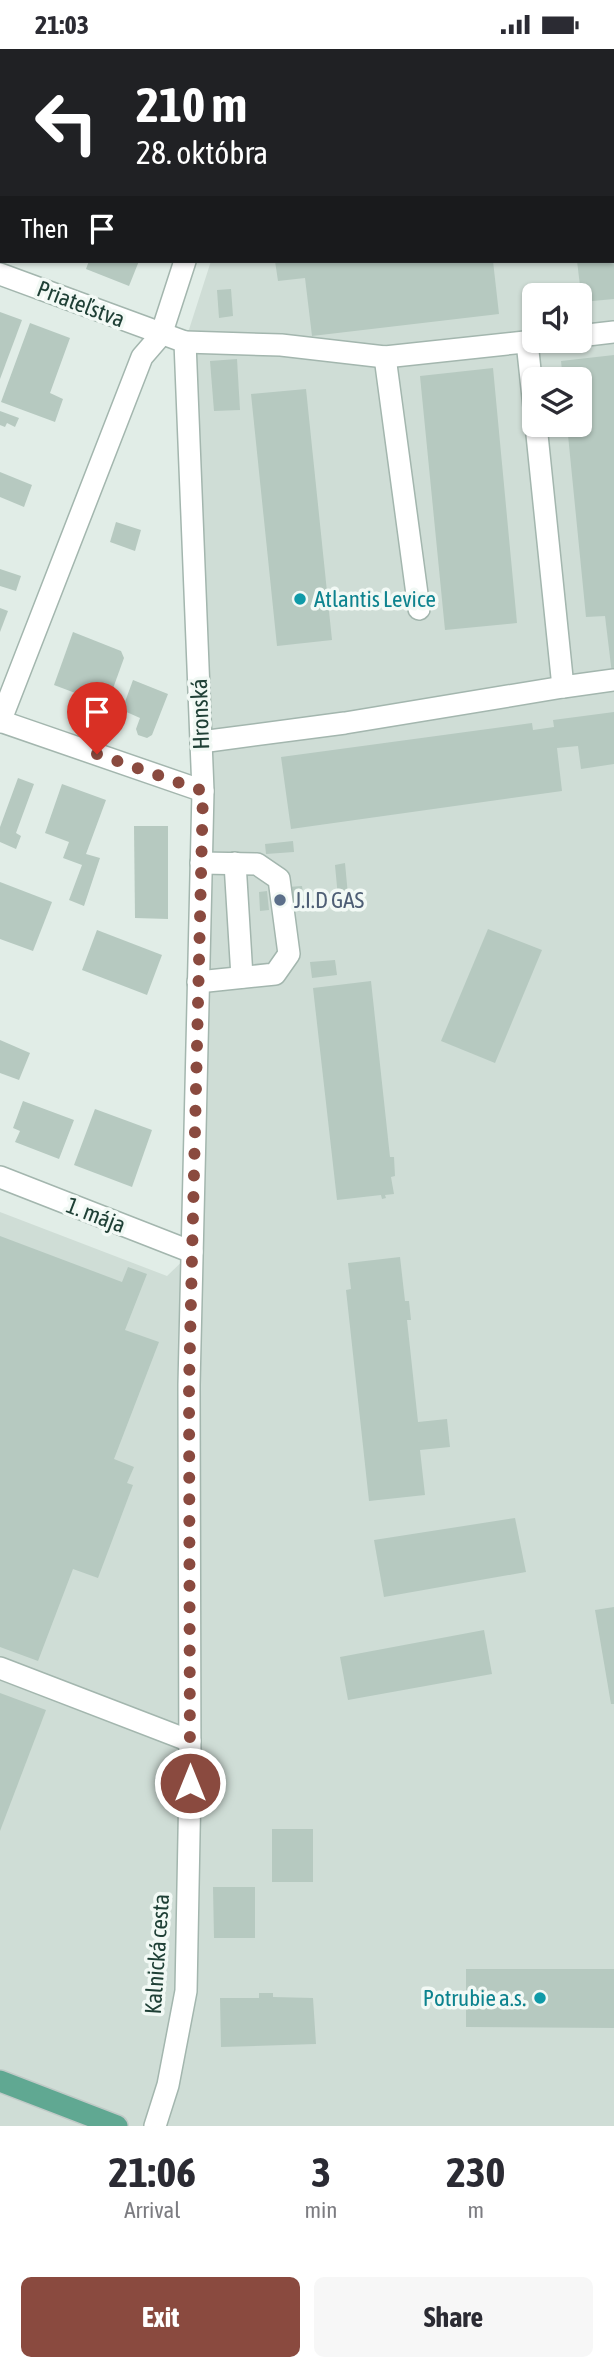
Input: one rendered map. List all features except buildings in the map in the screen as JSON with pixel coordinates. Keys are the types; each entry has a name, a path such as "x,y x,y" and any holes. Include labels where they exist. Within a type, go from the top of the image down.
{"main road":[{"path":"0,2081 117,2126"}],"street":[{"path":"184,263 161,335 142,357 0,722 203,791"},
{"name":"Priateľstva","path":"0,274 161,335"},
{"path":"592,335 614,332"},
{"path":"161,335 185,342 281,345 385,357 522,343"},
{"name":"Hronská","path":"185,342 203,791 189,1385 190,1783"},
{"path":"385,357 418,609"},
{"path":"537,437 563,687"},
{"path":"201,742 345,723 614,680"},
{"path":"198,982 275,974 289,954 279,880 257,863 201,863"},
{"path":"235,863 242,977"},
{"name":"1. mája","path":"0,1177 192,1252"},
{"path":"0,1668 191,1741"},
{"name":"Kalnická cesta","path":"155,2126 168,2085 186,1991 190,1783"}],"shaded area":[{"path":"210,263 614,263 614,2126 0,2126 0,1212 167,1276 192,1252 203,791 185,342"}],"place":[{"name":"Atlantis Levice","path":"300,599"},
{"name":"J.I.D GAS","path":"280,900"},
{"name":"Potrubie a.s.","path":"540,1998"}],"route":[{"path":"97,754 203,791 189,1385 190,1783"}]}
